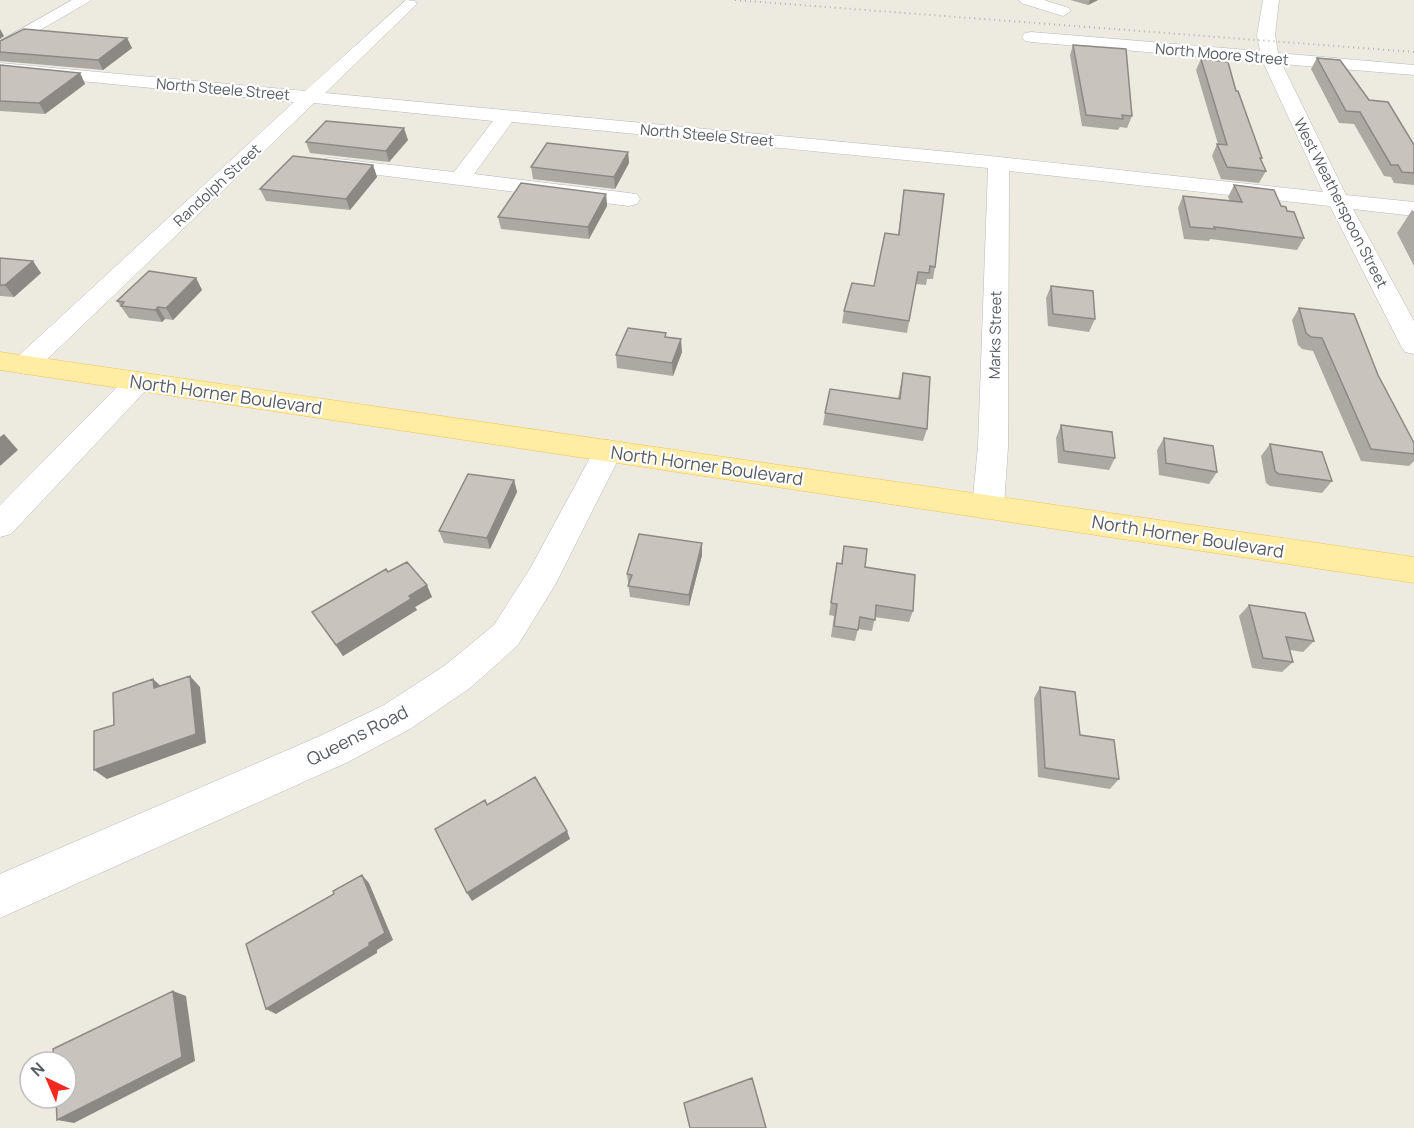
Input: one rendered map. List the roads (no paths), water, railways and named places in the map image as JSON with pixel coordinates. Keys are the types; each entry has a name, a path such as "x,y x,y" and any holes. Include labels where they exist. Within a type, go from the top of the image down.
{"main road":[{"name":"North Horner Boulevard","path":"12,363 1414,570"}],"street":[{"path":"0,48 84,0"},
{"path":"1027,0 1063,11"},
{"name":"West Weatherspoon Street","path":"1271,0 1266,35 1270,58 1338,201 1414,346"},
{"name":"Randolph Street","path":"12,363 310,98 409,4"},
{"name":"North Moore Street","path":"1031,37 1414,70"},
{"name":"North Steele Street","path":"0,68 999,163 1414,209"},
{"path":"460,179 507,116"},
{"path":"304,161 628,199"},
{"name":"Marks Street","path":"988,506 993,447 999,163"},
{"path":"0,525 139,381"},
{"name":"Queens Road","path":"0,896 334,749 398,717 457,677 506,635 543,576 608,450"}],"railway":[{"path":"735,0 1414,52"}]}
